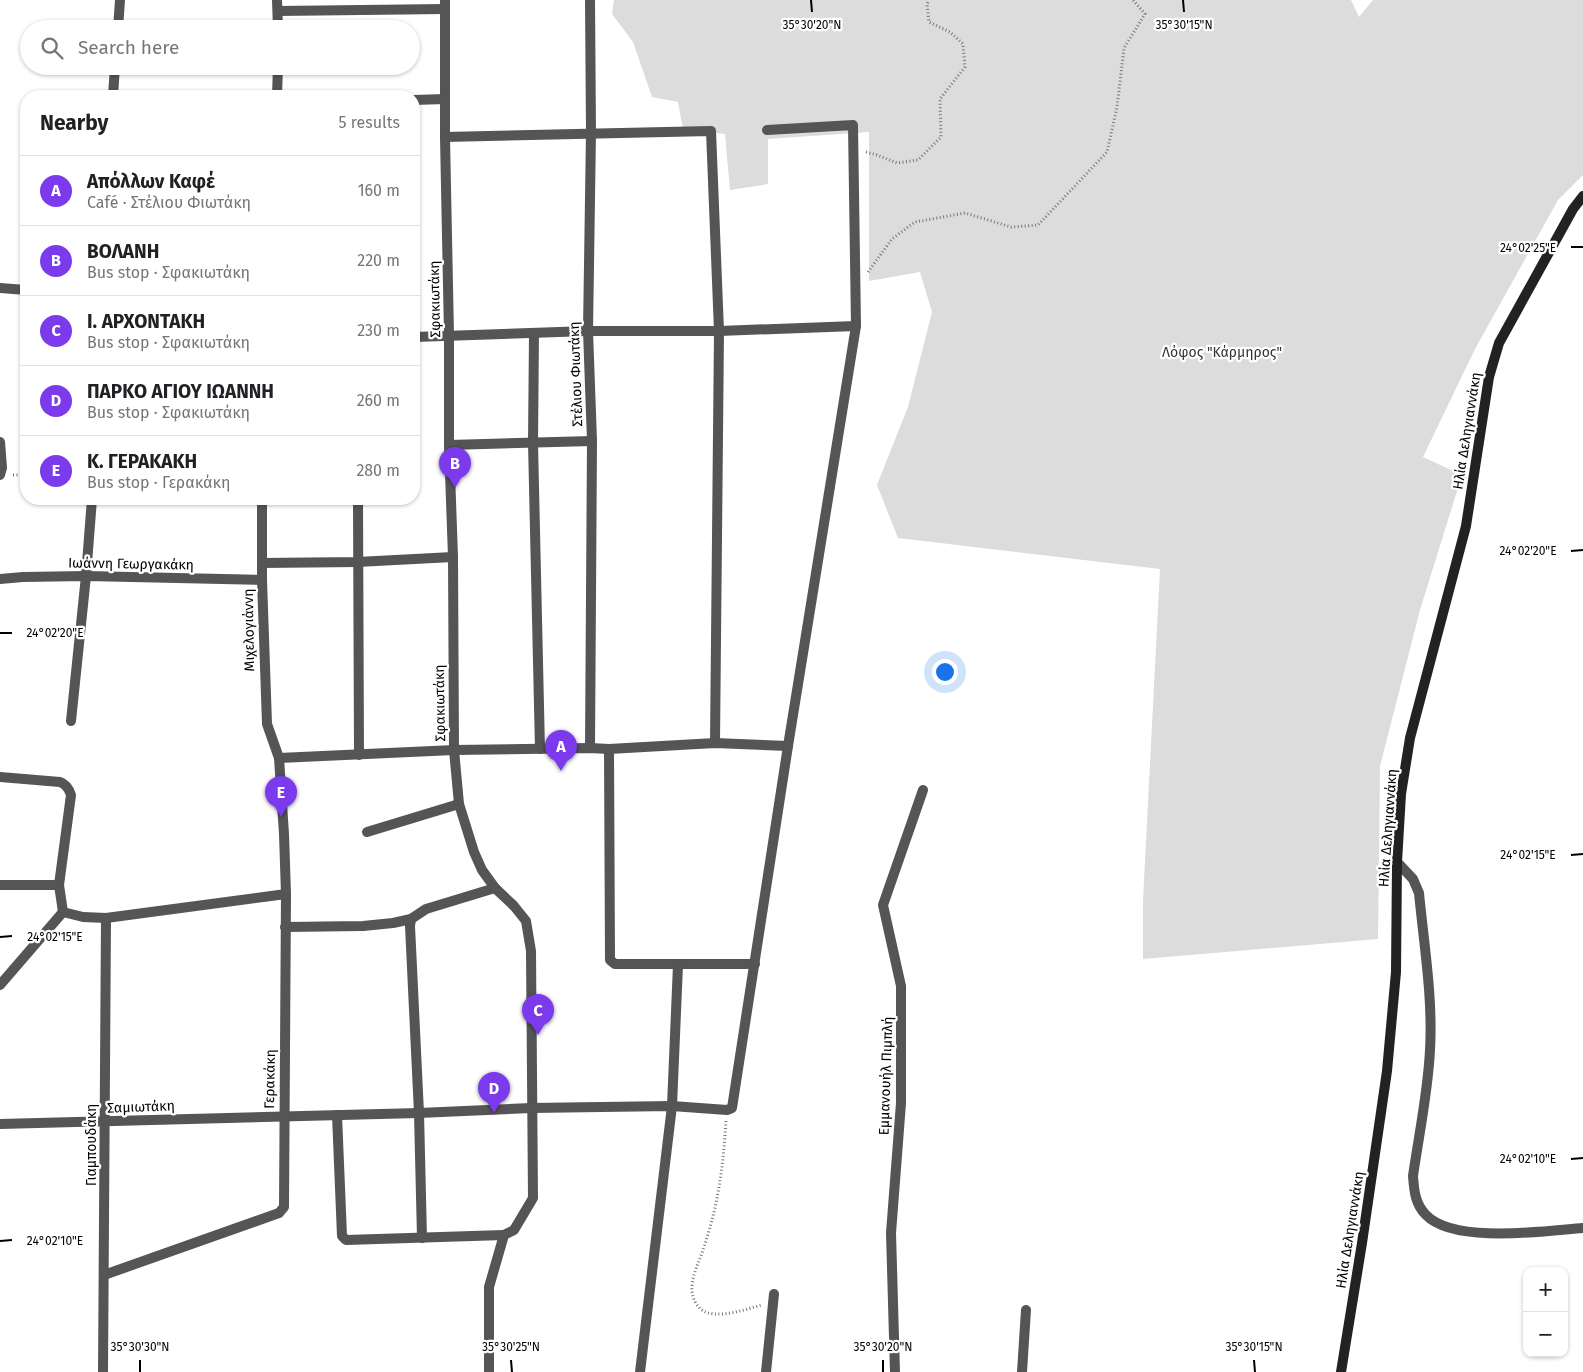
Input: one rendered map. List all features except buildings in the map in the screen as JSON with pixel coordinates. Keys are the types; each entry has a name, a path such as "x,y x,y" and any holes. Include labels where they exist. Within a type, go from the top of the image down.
{"street":[{"path":"119,20 120,0"},
{"path":"277,0 278,20"},
{"name":"Στέλιου Φιωτάκη","path":"590,0 591,132 588,331 592,441 590,748"},
{"path":"278,11 445,5"},
{"name":"Σφακιωτάκη","path":"445,5 445,137 450,334 449,445 453,557 454,750 459,804 474,852 482,870 495,888 514,906 526,921 531,951 533,1198 514,1230 504,1235 489,1288 489,1372"},
{"path":"113,90 114,75"},
{"path":"277,90 278,75"},
{"path":"420,100 445,99"},
{"path":"727,1110 732,1108 733,1105 788,746 856,326 853,125 767,130"},
{"path":"445,137 591,132 711,131 719,331 715,744"},
{"name":"Ηλία Δεληγιαννάκη","path":"1341,1372 1387,1071 1396,972 1397,862 1401,794 1410,738 1466,526 1489,377 1499,343 1573,209 1583,196"},
{"path":"0,288 20,290"},
{"path":"420,336 450,334 719,331 856,326"},
{"path":"534,333 533,443 540,749"},
{"path":"449,445 592,441"},
{"path":"0,442 2,468 0,475"},
{"path":"71,721 92,505"},
{"name":"Μιχελογιάννη","path":"262,505 262,580 267,724 279,758"},
{"path":"358,505 359,755"},
{"path":"262,563 357,562 453,557"},
{"name":"Ιωάννη Γεωργακάκη","path":"0,579 23,576 86,576 262,580"},
{"path":"279,758 454,750 609,749 715,744 788,746"},
{"path":"609,749 610,960 615,964 755,964"},
{"name":"Γερακάκη","path":"104,1275 279,1213 284,1208 283,1115 286,894 279,758"},
{"path":"0,777 60,782 67,787 71,795 59,885 63,912 0,985"},
{"name":"Εµµανουήλ Πιµπλή","path":"895,1372 891,1233 901,1103 902,986 883,905 923,790"},
{"path":"368,832 459,804"},
{"path":"1397,862 1414,878 1419,893 1430,1009 1430,1050 1427,1081 1413,1176 1417,1203 1426,1216 1442,1226 1476,1233 1494,1234 1583,1228"},
{"path":"0,885 59,885"},
{"path":"285,927 363,926 393,923 411,919 426,909 495,888"},
{"path":"63,912 83,917 106,918 286,894"},
{"name":"Γιαμπουδάκη","path":"103,1372 106,918"},
{"path":"411,919 422,1238"},
{"path":"640,1372 672,1106 678,965"},
{"name":"Σαμιωτάκη","path":"0,1124 283,1115 419,1113 531,1108 672,1106 727,1110"},
{"path":"337,1114 343,1238 346,1240 504,1235"},
{"path":"766,1372 773,1298"},
{"path":"1022,1372 1026,1310"}],"path":[{"path":"853,150 877,155 897,164 918,160 941,137 940,99 965,67 963,44 950,32 929,22 927,4 929,0"},
{"path":"855,289 892,239 915,222 965,213 1011,227 1038,225 1107,152 1117,107 1124,48 1144,14 1133,0"},
{"path":"727,1110 724,1163 713,1216 694,1275 692,1288 694,1300 702,1310 714,1314 736,1312 773,1298"}],"green space":[{"name":"Λόφος \"Κάρμηρος\"","path":"614,0 1351,0 1359,17 1373,0 1583,0 1583,175 1558,200 1475,349 1423,457 1462,475 1420,610 1380,766 1378,939 1143,959 1143,900 1160,569 898,538 877,485 908,407 932,312 920,272 869,281 869,132 768,139 768,184 730,190 725,134 683,129 678,102 652,97 633,42 612,14"}],"place":[{"name":"ΒΟΛΑΝΗ","path":"455,488"},
{"name":"Απόλλων Καφέ","path":"561,771"},
{"name":"Κ. ΓΕΡΑΚΑΚΗ","path":"281,817"},
{"name":"Ι. ΑΡΧΟΝΤΑΚΗ","path":"538,1035"},
{"name":"ΠΑΡΚΟ ΑΓΙΟΥ ΙΩΑΝΝΗ","path":"494,1113"}]}
